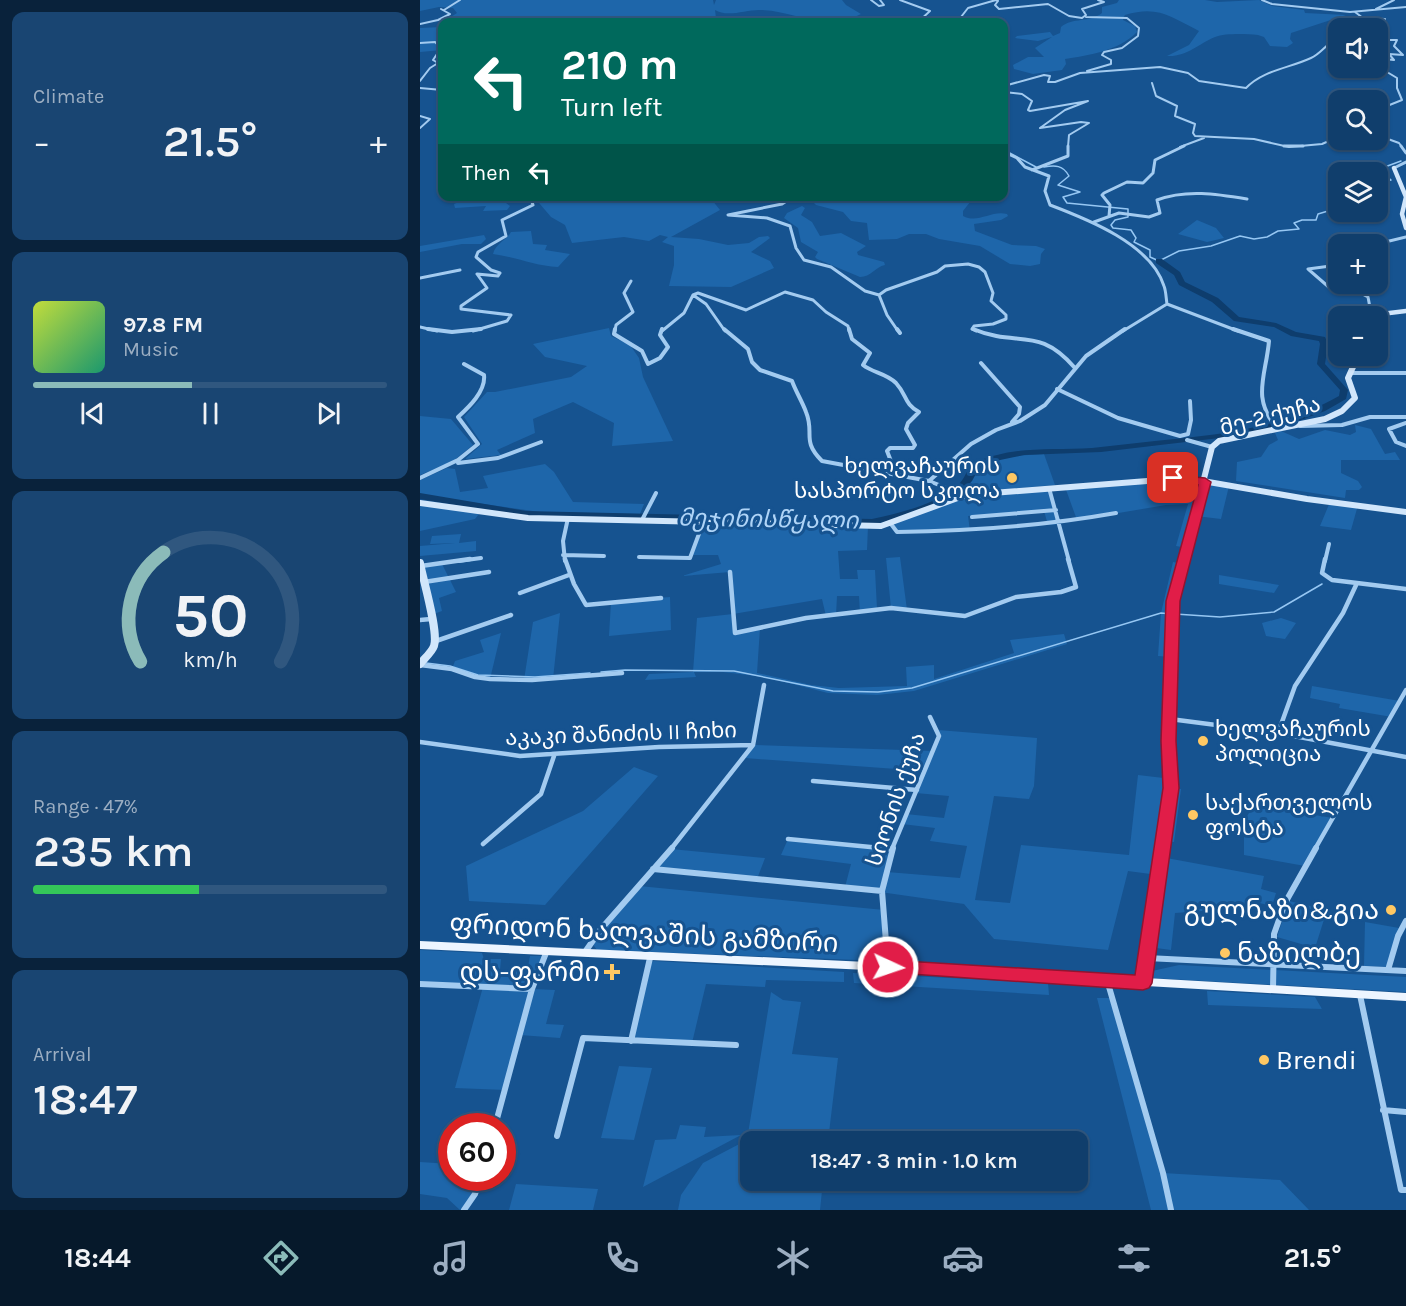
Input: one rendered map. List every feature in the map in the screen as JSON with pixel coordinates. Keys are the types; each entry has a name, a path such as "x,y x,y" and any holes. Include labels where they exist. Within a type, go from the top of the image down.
{"main road":[{"name":"ფრიდონ ხალვაშის გამზირი","path":"420,945 650,958 888,967 1406,997"}],"street":[{"path":"442,18 450,12 443,9 460,0"},
{"path":"871,0 883,6 880,0"},
{"path":"900,0 930,11 922,18"},
{"path":"959,18 968,8 996,0 998,1 994,5 999,9 1046,4 1054,6 1062,15 1076,18 1127,18 1139,27 1138,36 1122,48 1104,52 1102,55 1111,60 1111,64 1055,82 1048,82 1050,76 1044,75 1008,85"},
{"path":"1086,17 1082,9 1104,2 1098,0"},
{"path":"1262,0 1272,4 1354,12 1406,7"},
{"path":"1375,10 1382,4 1395,0"},
{"path":"1354,12 1363,18"},
{"path":"420,24 438,19"},
{"path":"1388,40 1397,40 1394,46 1403,55 1389,54 1394,60 1388,59"},
{"path":"420,44 435,42 438,45"},
{"path":"1085,72 1169,68 1188,73 1199,81 1246,88 1257,77 1276,73 1314,57 1323,45 1328,43"},
{"path":"420,81 430,68 438,63"},
{"path":"1388,73 1397,78 1396,88 1402,100 1388,106"},
{"path":"1152,83 1157,97 1177,106 1175,116 1195,124 1193,133 1195,136 1254,139 1289,147 1328,141"},
{"path":"420,88 438,90"},
{"path":"1008,93 1027,96 1032,101 1030,111 1088,101 1065,110 1040,128 1084,121 1089,123 1069,135 1068,156 1032,170"},
{"path":"420,116 429,119 420,128"},
{"path":"1109,216 1109,207 1102,195 1104,193 1127,182 1143,183 1153,173 1153,166 1161,156 1204,138"},
{"path":"1388,139 1399,143 1406,153"},
{"path":"1008,154 1017,158 1025,167 1048,176 1044,185 1047,202 1050,205 1094,222 1149,261 1162,279 1167,304"},
{"path":"1406,162 1394,168 1394,172 1404,186 1406,197 1402,214 1406,228"},
{"path":"1094,222 1109,216 1125,214 1154,216 1160,213 1157,200 1170,195 1195,195 1204,192 1247,199"},
{"path":"420,327 436,332 461,332 501,324 511,318 511,315 504,313 467,311 461,309 461,306 487,288 487,284 477,274 500,274 491,270 476,257 478,252 506,236 502,220 533,205 532,201"},
{"path":"786,201 782,204 730,213 729,216 757,216 783,222 790,226 795,249 805,262 831,267 853,280 862,291 879,294 937,272 945,266 961,264 979,267 985,272 993,293 991,301 1006,315 1006,319 993,324 975,326 972,329 985,335 1039,339 1065,354 1075,368"},
{"path":"1388,241 1406,237"},
{"path":"1328,268 1308,269 1328,286"},
{"path":"420,278 460,270"},
{"path":"631,281 624,293 633,312 616,325 614,334 642,351 648,364 655,362 666,352 668,347 660,335 663,328 684,313 693,295 698,293 746,310 784,292 813,300 826,312 848,326 852,339 870,352 864,365 867,369 889,376 907,396 908,406 920,412 908,423 906,429 915,446 913,448 890,448 887,451 896,474"},
{"path":"879,294 887,315 900,333"},
{"path":"693,295 706,304 711,314 728,334 748,349 752,362 760,370 792,381 796,394 807,413 811,450 822,461 929,481 963,494"},
{"path":"929,481 970,444 1039,410 1075,368 1100,345 1167,304"},
{"path":"1167,304 1269,341 1260,392 1262,408 1276,427"},
{"path":"1388,314 1406,311"},
{"path":"981,363 1020,407 1020,414 1011,424"},
{"path":"455,463 478,444 475,436 458,417 472,404 485,382 484,375 464,364"},
{"path":"1353,366 1350,373 1406,373"},
{"name":"მე-2 ქუჩა","path":"1143,983 1171,788 1168,741 1172,614 1212,447 1219,441 1276,427 1332,417 1351,404 1355,398 1349,383 1350,373"},
{"path":"1057,389 1118,418 1180,436 1188,434 1191,420 1190,401"},
{"path":"1286,426 1342,425 1370,417 1406,417"},
{"path":"1406,423 1389,429 1396,442 1406,446"},
{"path":"1187,441 1212,447"},
{"path":"420,478 455,463 498,458 541,442"},
{"path":"420,503 482,510 514,517 643,517 703,523 891,524 963,494 1173,478 1406,512"},
{"path":"730,572 735,633 806,618 891,608 965,616 1017,597 1061,592 1076,587 1061,524 1049,488"},
{"path":"643,517 656,493"},
{"path":"972,517 1056,510"},
{"path":"891,524 897,532 970,531 1061,524 1116,513"},
{"path":"568,518 563,531 562,555 569,575 586,605 661,598"},
{"path":"639,556 690,558 703,523"},
{"path":"1329,544 1322,573 1332,580 1406,589"},
{"path":"562,555 604,556"},
{"path":"420,664 434,647 436,631 431,619 420,565 481,558"},
{"path":"424,582 489,572"},
{"path":"520,593 569,575"},
{"path":"1278,734 1295,686 1343,613 1357,583"},
{"path":"436,641 511,615"},
{"path":"420,620 431,619"},
{"path":"420,664 452,669 475,677 490,679 532,680 622,673"},
{"name":"აკაკი შანიძის II ჩიხი","path":"584,954 601,929 703,811 753,746 764,686"},
{"path":"1273,989 1274,934 1285,903 1374,750 1406,690"},
{"name":"სიონის ქუჩა","path":"888,967 882,891 891,849 939,736 930,717"},
{"path":"1170,719 1278,734 1406,757"},
{"name":"აკაკი შანიძის II ჩიხი","path":"420,742 506,756 554,756 659,747 753,746"},
{"path":"483,844 541,794 554,756"},
{"path":"813,781 917,790"},
{"path":"788,839 891,849"},
{"path":"653,869 882,891"},
{"path":"1388,970 1398,936 1406,921"},
{"path":"499,1113 532,989 546,953"},
{"path":"631,1041 650,958"},
{"path":"1147,958 1406,971"},
{"path":"1107,980 1163,1173 1171,1210"},
{"path":"420,984 532,989"},
{"path":"1360,995 1401,1190 1406,1190"},
{"path":"557,1136 583,1038 736,1045"},
{"path":"1383,1110 1406,1112"},
{"path":"464,1210 476,1191"}],"shaded area":[{"path":"420,0 713,0 714,5 716,0 842,0 861,14 854,18 804,18 761,10 726,13 715,10 716,18 449,18 457,13 453,8 439,7 420,11"},
{"path":"1119,0 1217,2 1259,0 1272,6 1304,10 1305,13 1346,15 1328,18 1328,21 1291,33 1290,39 1293,43 1287,47 1270,46 1264,37 1258,35 1230,34 1215,37 1181,54 1167,56 1189,45 1199,31 1164,14 1137,12 1125,15 1123,18 1135,26 1137,32 1121,44 1094,54 1065,59 1066,64 1062,70 1033,74 1014,69 1013,65 1028,57 1044,57 1035,48 1052,37 1038,41 1015,38 1017,36 1050,32 1053,36 1060,33 1061,27 1066,24 1097,16 1102,13 1102,7 1117,3"},
{"path":"438,27 438,50 420,52 420,28"},
{"path":"510,201 506,203 510,206 507,210 483,211 486,206 455,208 454,204"},
{"path":"537,201 713,201 720,210 671,237 699,239 728,245 749,243 759,237 768,236 770,238 751,252 770,261 774,268 731,287 669,286 674,265 674,246 662,242 668,237 660,235 649,241 624,237 572,243 565,225 551,217"},
{"path":"817,201 971,201 963,211 963,216 979,218 1001,213 1008,216 1001,220 974,224 975,231 1012,245 1036,246 1045,249 1041,254 1040,264 1030,266 1010,264 980,246 939,239 926,234 909,234 897,239 869,240 867,223 851,221 843,212 814,203"},
{"path":"802,206 805,208 801,215 812,222 820,236 841,233 866,246 857,252 858,255 884,262 885,265 860,277 817,259 815,257 818,252 801,242 798,228 784,218 787,213"},
{"path":"1197,220 1216,228 1224,238 1207,242 1178,234"},
{"path":"531,231 533,244 547,245 545,250 570,254 558,267 493,254 496,247 511,232"},
{"path":"484,235 486,239 481,244 462,244 420,252 420,246"},
{"path":"609,328 611,336 630,345 639,358 643,377 673,441 612,446 614,423 573,402 533,419 535,433 497,450 501,455 465,459 482,444 464,417 487,392 571,377 587,366 545,357 533,344"},
{"path":"420,416 451,419 473,445 452,462 420,475"},
{"path":"1355,425 1371,429 1385,454 1395,452 1400,460 1341,460 1341,473 1358,481 1362,487 1359,490 1346,490 1345,498 1236,481 1237,462 1261,457 1269,445 1278,440 1275,433 1281,431 1299,439 1325,430 1350,435 1356,432"},
{"name":"ხელვაჩაურის სასპორტო სკოლა","path":"1044,454 1055,485 973,492 963,488 982,469 999,460"},
{"path":"545,464 554,472 573,502 644,504 640,514 540,512 420,495 420,480 447,468 455,469 460,492 488,488 483,476"},
{"path":"1144,480 1153,495 1182,494 1201,497 1205,482 1229,486 1221,519 1196,516 1187,548 1176,546 1188,504 1166,505 1077,520 1065,487"},
{"path":"1049,488 1061,524 1048,525 1044,511 968,516 970,531 897,532 891,524 966,495"},
{"path":"1330,502 1358,505 1351,530 1320,526"},
{"path":"420,504 482,510 475,519 420,531"},
{"path":"703,523 868,526 867,550 838,551 840,579 858,579 857,570 875,570 877,609 860,613 859,596 837,596 836,615 826,616 822,599 733,614 730,572 682,576 721,564 718,555 691,555"},
{"path":"461,534 459,543 476,541 476,551 420,556 420,546 455,543 430,544 432,536"},
{"path":"900,557 907,610 891,608 886,558"},
{"path":"1173,562 1183,564 1178,584 1171,657 1158,656 1161,613"},
{"path":"442,564 456,592 439,598 442,611 431,615 421,566"},
{"path":"1219,575 1279,585 1274,593 1219,584"},
{"path":"670,597 671,630 609,636 611,602"},
{"path":"560,613 553,679 524,680 533,622"},
{"path":"733,614 735,633 760,628 757,673 811,685 839,688 907,686 906,667 934,665 934,679 1014,653 1010,640 1064,634 1067,644 914,691 877,695 828,693 765,677 723,672 694,672 696,677 645,680 649,674 693,672 697,618"},
{"path":"1281,618 1296,623 1285,639 1266,636 1262,623"},
{"path":"501,633 490,679 452,669 455,661 484,652 480,640"},
{"path":"1312,686 1400,701 1392,717 1339,708 1340,704 1310,698"},
{"path":"938,730 1037,738 1034,786 1029,799 994,796 975,900 1010,903 1021,845 1129,855 1138,775 1172,779 1171,788 1181,789 1174,842 1162,840 1161,857 1264,876 1261,889 1276,893 1272,906 1251,901 1245,912 1229,909 1175,913 1171,950 1149,947 1158,875 1128,871 1108,950 994,939 964,904 845,887 851,864 781,855 788,839 891,849 887,872 960,878 967,846 930,841 935,828 902,824 906,814 944,818 949,796 916,793 924,771 745,758 753,745 933,751 939,736"},
{"path":"634,767 658,776 545,905 469,901 466,866 583,811"},
{"path":"1254,805 1333,818 1305,866 1244,855 1244,821"},
{"path":"671,849 765,858 757,879 653,869"},
{"path":"639,886 884,910 887,945 883,961 597,950 592,943"},
{"path":"1289,901 1327,910 1315,948 1277,937"},
{"path":"1365,922 1399,928 1387,967 1364,966"},
{"path":"420,950 482,953 484,959 501,959 500,970 527,972 530,956 544,956 532,989 555,990 546,1024 564,1025 560,1038 520,1035 506,1090 455,1088 483,987 420,984"},
{"path":"650,962 844,972 844,982 766,980 765,987 706,984 692,1043 631,1041"},
{"path":"1179,965 1406,977 1406,992 1151,978 1152,971"},
{"path":"853,973 1048,983 1049,995 854,983"},
{"path":"1207,991 1315,997 1322,1009 1208,1005"},
{"path":"771,992 783,1000 801,1002 792,1054 838,1058 829,1131 748,1131"},
{"path":"1097,998 1112,998 1163,1173 1280,1180 1309,1210 1151,1210"},
{"path":"619,1066 652,1068 634,1140 601,1138"},
{"path":"680,1125 706,1127 704,1137 740,1135 643,1187 655,1140 676,1139"},
{"path":"740,1144 740,1191 822,1191 820,1210 678,1210 681,1195 703,1163"},
{"path":"420,1162 438,1163 438,1191 474,1191 464,1210 460,1210 447,1198 420,1194"},
{"path":"516,1184 598,1189 593,1210 509,1210 516,1191"}],"waterway":[{"path":"1008,152 1036,167"},
{"path":"1388,166 1401,161"},
{"path":"1044,167 1055,166 1064,170 1069,176 1058,185 1080,192 1063,197 1067,203 1128,209 1128,217 1115,220 1111,225 1113,228 1131,230 1136,238 1134,242 1150,250 1150,257 1159,261 1179,251 1211,246 1240,236 1254,239 1267,237 1278,231 1299,229 1294,223 1302,220 1316,220 1318,214 1328,211"},
{"path":"1388,177 1391,180 1388,181"},
{"name":"მეჯინისწყალი","path":"420,496 526,514 872,522 931,505 959,489 969,479 974,468 997,457 1038,452 1101,450 1245,432 1298,418 1322,409 1343,397 1344,390 1321,364 1324,344 1322,339 1294,334 1276,325 1237,319 1215,300 1182,283 1177,274 1159,261"},
{"path":"1175,614 1220,617 1274,612 1322,584"},
{"path":"601,672 625,670 734,671 833,691 878,692 912,688 1161,613 1171,614"},
{"path":"426,663 450,666 478,675 535,677 590,673"}],"place":[{"name":"ხელვაჩაურის სასპორტო სკოლა","path":"1012,478"},
{"name":"ხელვაჩაურის პოლიცია","path":"1203,741"},
{"name":"საქართველოს ფოსტა","path":"1193,815"},
{"name":"გულნაზი&გია","path":"1391,910"},
{"name":"ნაზილბე","path":"1225,953"},
{"name":"დს-ფარმი","path":"612,972"},
{"name":"Brendi","path":"1264,1060"}],"route":[{"path":"888,967 1143,983 1172,779 1168,741 1173,601 1205,482 1173,478"}]}
